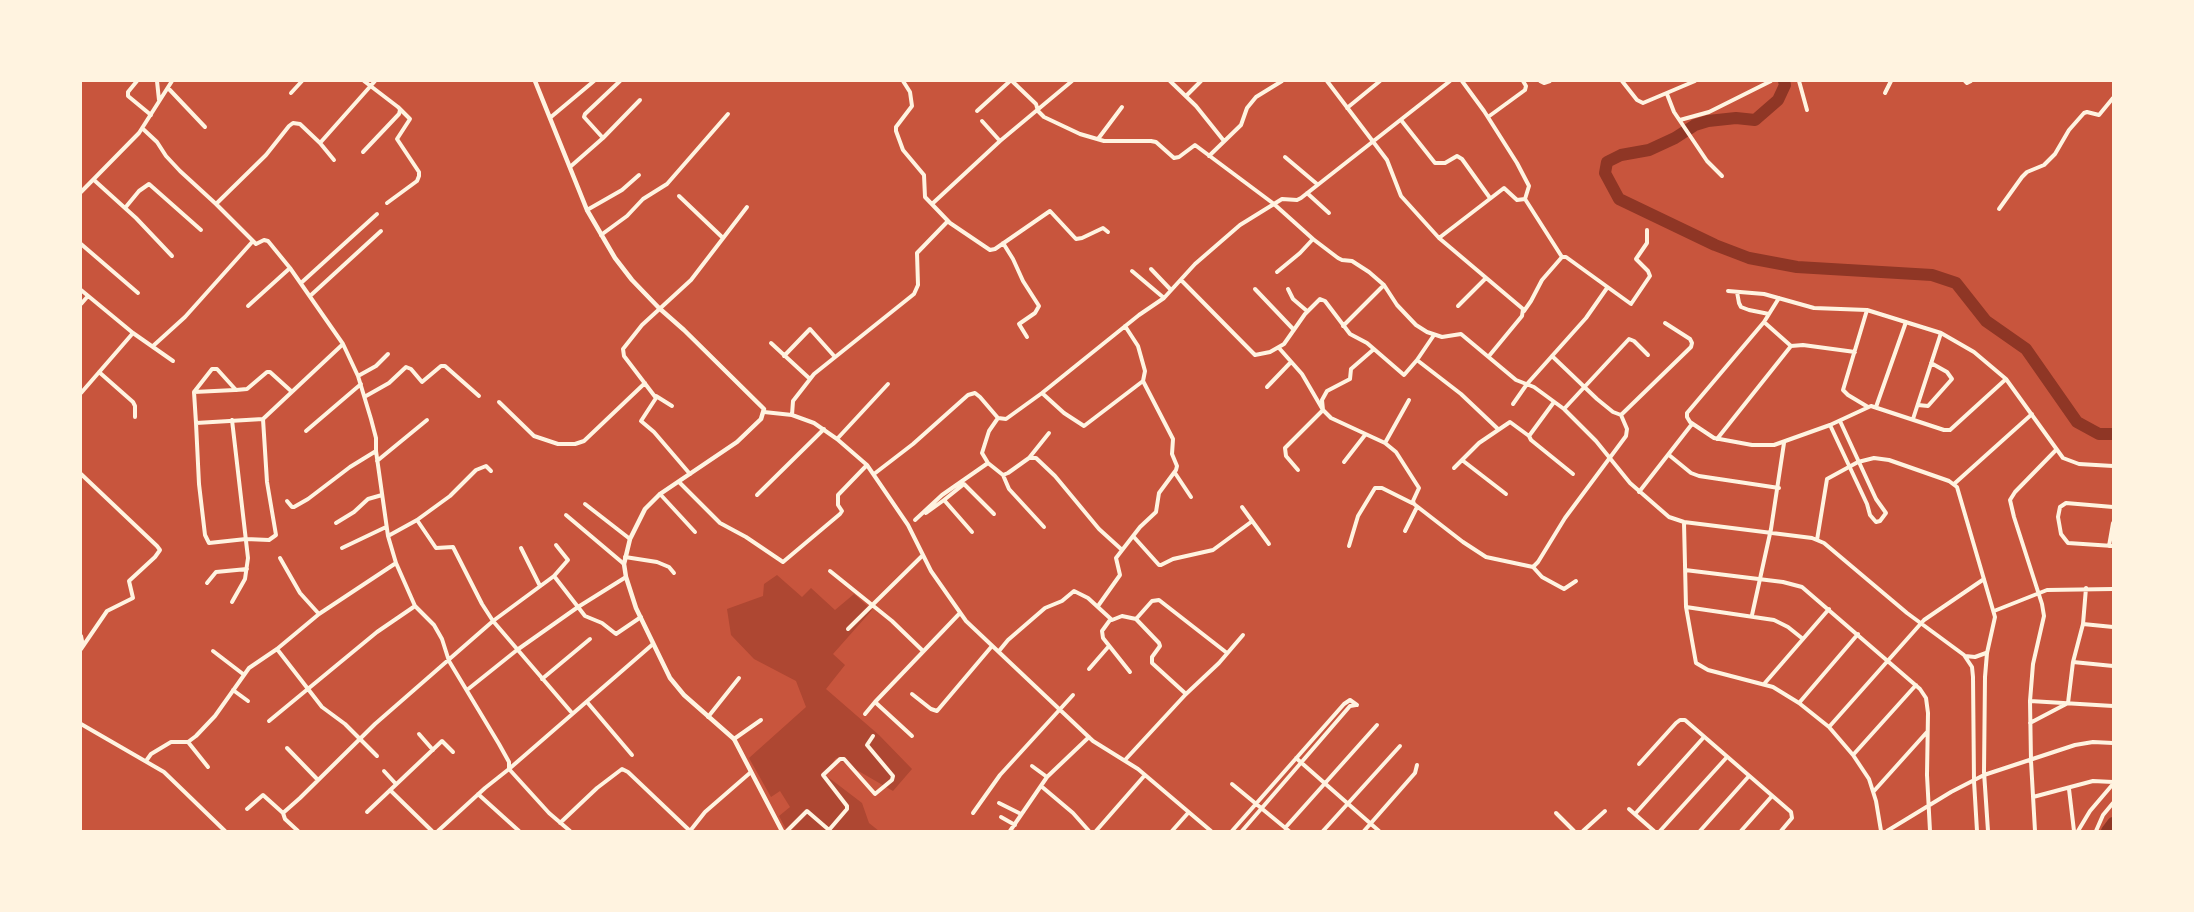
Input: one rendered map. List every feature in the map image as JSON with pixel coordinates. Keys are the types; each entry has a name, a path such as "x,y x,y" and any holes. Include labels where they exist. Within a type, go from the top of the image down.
{"street":[{"path":"137,81 128,92 128,96 151,115"},
{"path":"157,81 159,101"},
{"path":"81,192 142,128 172,81"},
{"path":"291,93 302,81"},
{"path":"364,81 381,92 410,119 397,139 419,172 419,176 417,181 387,203"},
{"path":"320,143 375,81"},
{"path":"535,81 587,210 624,270 659,308 763,407 764,412 761,419 737,442 660,494 645,509 630,539 624,564 626,577 641,617 664,667 676,687 734,740 782,831"},
{"path":"551,117 594,81"},
{"path":"603,138 584,117 620,81"},
{"path":"903,81 910,92 912,106 896,127 896,131 903,150 924,175 925,194 948,222 987,249 995,249 1050,211 1076,238 1082,238 1101,228 1108,232"},
{"path":"977,111 1011,81 1036,104 1038,111 1044,117 1058,125 1098,139 1156,142 1174,158 1195,145 1274,204 1313,239 1342,260 1358,264 1384,285 1407,317 1423,330 1442,337 1461,334 1515,380 1534,387 1564,409 1596,441 1639,492 1669,517 1684,522 1817,540 1920,623 1964,655 1971,667 1977,831"},
{"path":"932,204 1000,141 1072,81"},
{"path":"1170,81 1186,96 1224,141"},
{"path":"1186,96 1202,81"},
{"path":"1209,157 1241,125 1251,103 1282,81"},
{"path":"1327,81 1389,165 1401,196 1439,238 1518,303 1524,311"},
{"path":"1347,108 1380,81"},
{"path":"874,474 913,444 968,395 975,393 998,418 1006,419 1164,298 1191,267 1240,225 1282,199 1297,200 1450,81"},
{"path":"1462,81 1488,117 1528,183 1530,188 1526,199"},
{"path":"1488,117 1525,90 1526,86 1523,81"},
{"path":"1540,81 1544,83 1550,81"},
{"path":"1622,81 1640,103 1647,103 1695,81"},
{"path":"1680,120 1709,112 1771,81"},
{"path":"1798,81 1807,110"},
{"path":"1885,93 1891,81"},
{"path":"1965,81 1971,81"},
{"path":"168,88 205,127"},
{"path":"1667,94 1680,120 1707,161 1722,176"},
{"path":"1999,209 2027,172 2044,165 2055,154 2069,130 2084,113 2087,111 2099,115 2113,98"},
{"path":"570,166 603,138 640,100"},
{"path":"1098,139 1122,107"},
{"path":"363,152 399,114 400,109"},
{"path":"601,235 627,216 643,199 667,184 728,114"},
{"path":"1401,120 1435,163 1445,163 1457,156 1462,159 1490,198"},
{"path":"982,121 1000,141"},
{"path":"216,204 261,161 293,123 300,124 334,160"},
{"path":"142,128 157,142 180,171 253,242 257,245 264,240 268,241 301,283 343,344 366,396 376,438 377,461 388,536 396,563 415,606 434,625 442,639 449,661 509,762 509,769 519,782 570,831"},
{"path":"1286,157 1317,184"},
{"path":"587,210 622,190 639,175"},
{"path":"94,180 172,256"},
{"path":"125,209 139,191 149,184 201,230"},
{"path":"1439,238 1506,187 1517,200 1526,199"},
{"path":"1307,193 1329,213"},
{"path":"679,196 723,238"},
{"path":"1526,199 1562,257 1566,257 1631,303 1650,274 1636,259 1647,243 1647,230"},
{"path":"672,406 655,396 624,357 623,349 631,337 659,308 684,288 747,207"},
{"path":"301,283 377,214"},
{"path":"792,416 793,401 810,379 834,357 915,294 918,285 917,253 948,222"},
{"path":"310,296 381,231"},
{"path":"1277,272 1313,239"},
{"path":"153,346 185,317 253,242"},
{"path":"1003,243 1039,306 1035,313 1019,324 1027,337"},
{"path":"81,244 138,293"},
{"path":"1489,356 1522,316 1542,280 1562,257"},
{"path":"248,306 290,268"},
{"path":"1151,269 1171,290"},
{"path":"1132,271 1164,298"},
{"path":"1458,306 1486,278"},
{"path":"1181,280 1254,355 1279,348 1289,339 1319,299 1322,299 1350,334 1374,349 1404,375 1434,335"},
{"path":"1343,326 1384,285"},
{"path":"1513,404 1527,384 1586,318 1607,288"},
{"path":"1256,289 1294,330"},
{"path":"1288,289 1293,299 1308,311"},
{"path":"81,290 133,333 173,361"},
{"path":"1728,291 1750,291 1814,308 1867,310 1941,333 1974,352 2006,379 2063,458 2073,463 2113,466"},
{"path":"1737,292 1741,307 1769,315"},
{"path":"81,304 88,297"},
{"path":"1779,298 1764,322 1689,411 1687,417 1692,424 1717,439 1752,445 1784,443 1868,407 1876,407 1944,430 1952,429 2006,379"},
{"path":"1867,310 1843,390 1868,407"},
{"path":"1622,415 1692,345 1686,336 1665,322"},
{"path":"1764,322 1791,346 1803,345 1854,352"},
{"path":"1876,407 1906,322"},
{"path":"1098,606 1120,575 1115,560 1121,549 1156,512 1158,497 1175,473 1177,466 1172,454 1173,439 1143,381 1145,371 1138,346 1125,327"},
{"path":"784,356 810,329 834,357"},
{"path":"81,393 133,333"},
{"path":"1913,419 1941,333"},
{"path":"1564,409 1629,339 1634,340 1647,355"},
{"path":"771,343 810,379"},
{"path":"196,423 263,419 343,344"},
{"path":"1717,439 1791,346"},
{"path":"1279,348 1316,395 1323,410 1338,422 1385,443 1399,455 1418,486 1419,490 1413,503"},
{"path":"1323,410 1322,400 1325,393 1330,388 1350,379 1351,369 1374,349"},
{"path":"358,376 376,366 388,354"},
{"path":"1533,567 1549,541 1627,433 1622,415 1608,408 1552,356"},
{"path":"1417,360 1461,394 1498,429"},
{"path":"1267,387 1291,362"},
{"path":"1918,405 1928,406 1952,379 1947,372 1931,363"},
{"path":"366,396 389,383 406,367 411,369 422,382 441,366 445,366 479,396"},
{"path":"236,390 214,368 194,392 199,484 207,540 212,543 246,539 269,540 276,535 267,482 263,419"},
{"path":"99,372 130,399 135,406 135,417"},
{"path":"194,392 247,389 267,372 270,372 291,391"},
{"path":"1042,393 1064,413 1084,426 1143,381"},
{"path":"499,402 534,436 558,444 575,444 584,441 645,383"},
{"path":"306,431 361,384"},
{"path":"837,439 888,384"},
{"path":"655,396 656,401 641,421 654,432 691,475"},
{"path":"1385,443 1409,400"},
{"path":"1529,436 1554,402"},
{"path":"1298,470 1286,456 1285,448 1323,410"},
{"path":"764,412 802,418 824,429 867,465 908,525 922,556 960,613 1089,737 1145,775 1211,831"},
{"path":"1954,484 2032,414"},
{"path":"998,418 989,431 982,455 988,464 1003,475 1009,489 1044,527"},
{"path":"232,420 246,539 247,569 240,591 232,602"},
{"path":"377,461 427,420"},
{"path":"1830,425 1872,518 1876,522 1880,521 1886,513 1876,499 1840,420"},
{"path":"1454,468 1498,429 1511,422 1573,474"},
{"path":"1639,492 1692,424"},
{"path":"756,495 824,429"},
{"path":"1003,475 1029,458 1049,433"},
{"path":"1344,462 1365,435"},
{"path":"1752,615 1779,488 1784,443"},
{"path":"2035,831 2030,701 2033,664 2044,616 2010,500 2056,450"},
{"path":"287,501 294,507 376,451"},
{"path":"1669,455 1690,473 1779,488"},
{"path":"1029,458 1036,458 1048,469 1099,528 1121,549"},
{"path":"1817,540 1827,479 1858,462 1874,458 1889,460 1954,484 1960,496 1994,611 1995,622 1987,653 1984,775 1988,831"},
{"path":"1462,460 1506,494"},
{"path":"915,520 942,495 988,464"},
{"path":"679,483 720,523 783,562 840,514 842,511 838,504 838,495 867,465"},
{"path":"388,536 417,520 450,496 476,470 486,466 490,471"},
{"path":"1175,473 1191,497"},
{"path":"81,474 160,550 129,581 133,598 107,611 82,648"},
{"path":"908,525 964,484 994,514"},
{"path":"1349,546 1358,516 1374,488 1382,488 1413,503 1486,557 1533,567 1542,577 1564,589 1576,580"},
{"path":"660,494 695,532"},
{"path":"336,523 368,500 382,495"},
{"path":"1867,504 1876,499"},
{"path":"944,500 972,532"},
{"path":"2113,507 2070,502 2063,504 2058,512 2060,530 2065,542 2111,546 2113,523"},
{"path":"585,504 630,539"},
{"path":"1242,507 1269,544"},
{"path":"1405,531 1418,507"},
{"path":"566,515 624,564"},
{"path":"417,520 436,548 453,548 493,621 572,713"},
{"path":"1133,536 1161,565 1173,559 1213,550 1251,522"},
{"path":"1684,522 1686,607 1696,663 1708,670 1764,684 1799,703 1828,727 1853,755 1874,790 1881,831"},
{"path":"342,548 386,527"},
{"path":"283,813 358,740 493,621 554,576 568,560 556,545"},
{"path":"521,548 540,586"},
{"path":"625,556 657,562 669,567 674,573"},
{"path":"848,629 922,556"},
{"path":"280,558 300,593 319,614"},
{"path":"146,761 151,754 171,742 188,741 210,723 243,674 319,614 396,563"},
{"path":"207,583 216,572 247,569"},
{"path":"1685,570 1783,582 1802,587 1916,685 1926,698 1928,713 1930,831"},
{"path":"830,571 872,604 922,651"},
{"path":"554,576 590,619 602,623 616,634 641,617"},
{"path":"467,690 578,606 626,577"},
{"path":"1828,727 1920,623 1983,579"},
{"path":"2068,703 2073,662 2083,624 2086,588"},
{"path":"1994,611 2038,593 2062,589 2113,589"},
{"path":"999,651 1008,640 1045,608 1062,602 1072,592 1079,592 1098,606 1110,620"},
{"path":"1136,619 1152,601 1158,600 1227,653"},
{"path":"269,721 377,632 415,606"},
{"path":"1686,607 1752,615 1782,623 1803,639"},
{"path":"1764,684 1829,609"},
{"path":"865,714 960,613"},
{"path":"1130,672 1103,638 1102,631 1110,620 1122,616 1136,619 1159,643 1160,646 1152,657 1152,663 1186,694"},
{"path":"2083,624 2113,627"},
{"path":"1799,703 1858,634"},
{"path":"81,636 82,648"},
{"path":"1125,760 1242,637"},
{"path":"542,679 590,639"},
{"path":"438,831 653,644"},
{"path":"912,694 937,711 992,646"},
{"path":"1089,669 1109,646"},
{"path":"277,649 322,707 345,724 358,740 377,756"},
{"path":"213,651 243,674"},
{"path":"1964,655 1975,657 1987,653"},
{"path":"2073,662 2113,666"},
{"path":"708,717 739,678"},
{"path":"1853,755 1916,685"},
{"path":"233,690 248,701"},
{"path":"973,813 1000,775 1073,695"},
{"path":"1232,831 1344,704 1350,700 1354,702 1357,705 1350,706 1242,831"},
{"path":"2030,701 2113,706"},
{"path":"587,702 632,755"},
{"path":"875,702 912,736"},
{"path":"2030,723 2068,703"},
{"path":"734,740 761,720"},
{"path":"1639,764 1680,720 1689,723 1793,815 1781,831"},
{"path":"81,724 146,761 173,780 225,831"},
{"path":"1232,784 1287,830 1377,725"},
{"path":"1874,790 1928,732"},
{"path":"419,734 433,750"},
{"path":"787,831 807,811 829,830 847,809 848,806 823,775 840,759 844,759 876,794 892,780 893,776 867,745 873,736"},
{"path":"1010,831 1047,777 1089,737"},
{"path":"1635,814 1704,737"},
{"path":"188,741 208,767"},
{"path":"367,812 395,783 442,741 453,752"},
{"path":"1887,831 1984,775 2082,743 2113,743"},
{"path":"1323,831 1400,746"},
{"path":"287,748 318,780"},
{"path":"1660,831 1727,756"},
{"path":"1296,758 1379,831"},
{"path":"1364,831 1415,773 1417,765"},
{"path":"1032,766 1047,777"},
{"path":"560,823 597,788 622,769 628,772 689,830 705,812 751,772"},
{"path":"384,771 395,783"},
{"path":"1096,831 1145,775"},
{"path":"1700,831 1749,776"},
{"path":"2033,797 2093,781 2113,783"},
{"path":"2076,831 2113,783"},
{"path":"1041,786 1073,813 1089,831"},
{"path":"2069,789 2076,831"},
{"path":"390,790 432,831"},
{"path":"478,794 519,831"},
{"path":"247,809 263,795 298,831"},
{"path":"1741,831 1772,796"},
{"path":"999,803 1021,813"},
{"path":"2096,831 2103,815 2113,803"},
{"path":"1629,809 1654,831"},
{"path":"1583,831 1605,811"},
{"path":"1172,831 1188,813"},
{"path":"1556,813 1574,831"},
{"path":"1001,817 1015,825"}],"shaded area":[{"path":"777,575 802,597 811,588 835,610 854,594 872,610 833,654 845,665 826,689 879,735 912,769 893,791 836,758 824,774 862,803 869,823 879,831 787,831 779,816 790,807 780,791 771,797 749,758 806,707 796,681 754,659 731,635 727,609 763,596 764,584"}],"waterway":[{"path":"1784,81 1785,85 1778,100 1755,120 1736,118 1708,121 1695,125 1675,138 1649,150 1621,155 1607,162 1605,173 1619,199 1715,245 1749,258 1797,267 1932,275 1956,283 1986,321 2026,349 2077,422 2099,434 2113,434"},
{"path":"2107,831 2113,823"}]}
